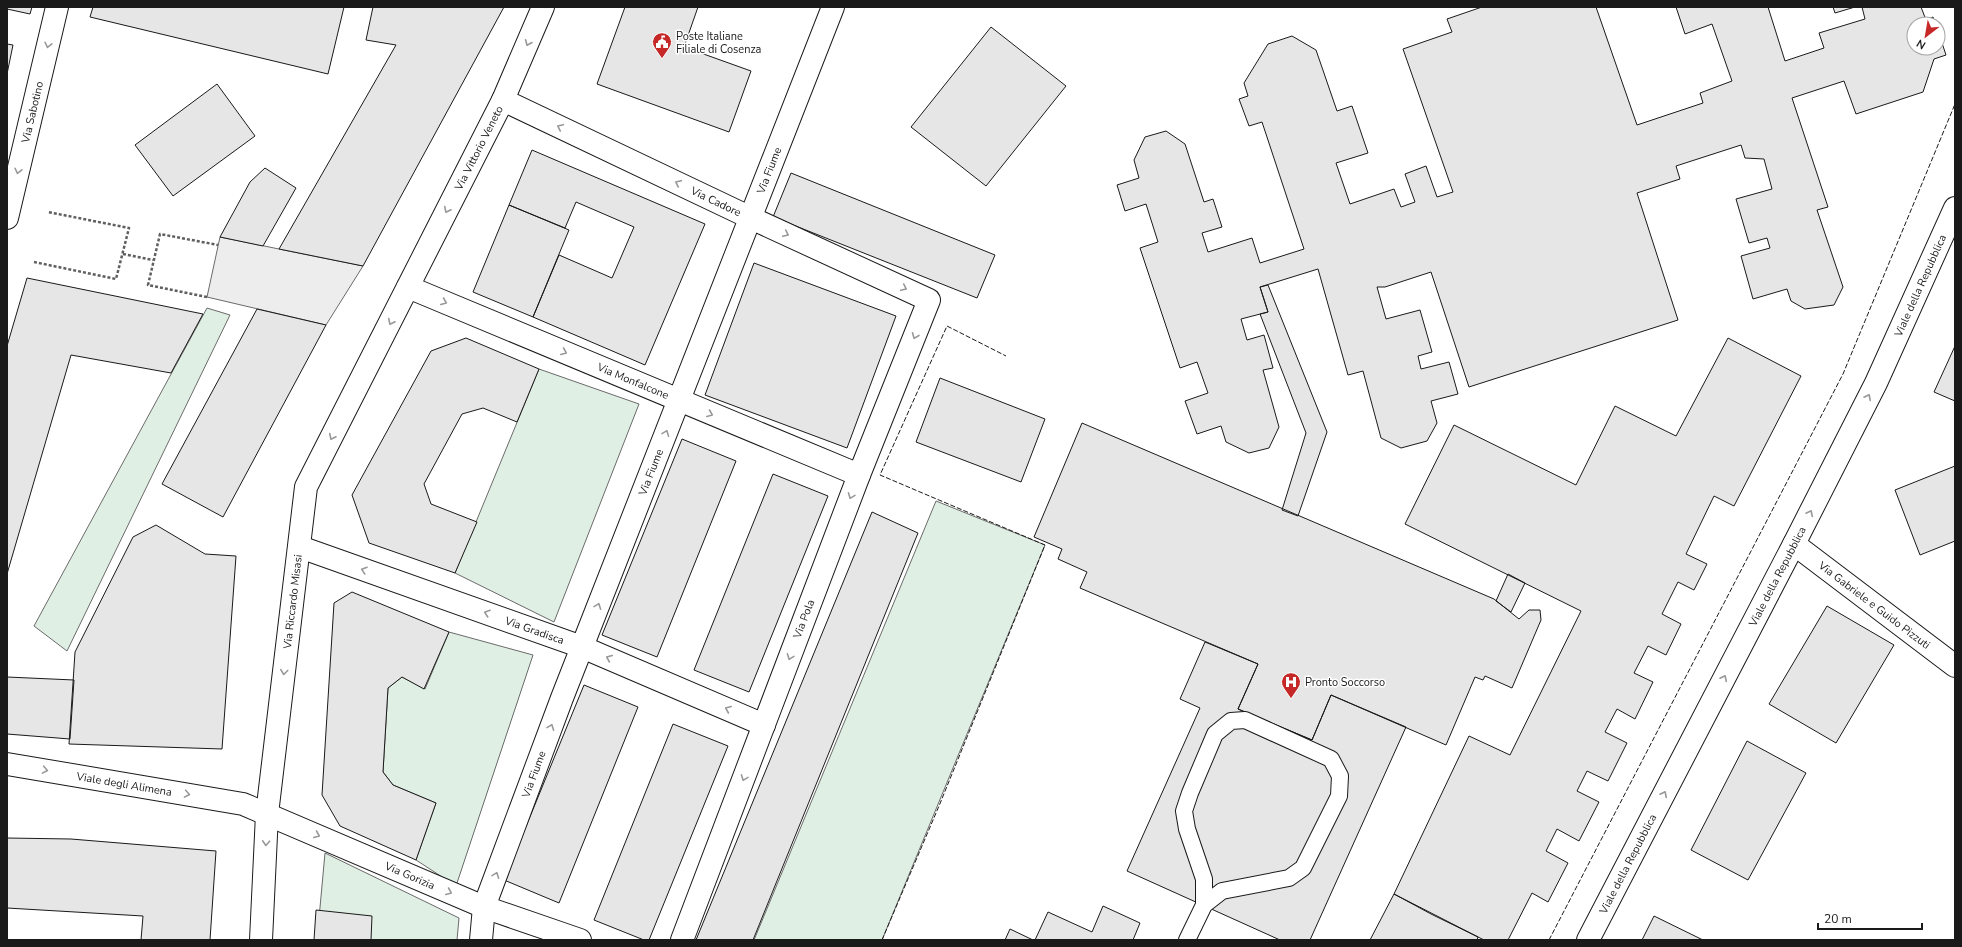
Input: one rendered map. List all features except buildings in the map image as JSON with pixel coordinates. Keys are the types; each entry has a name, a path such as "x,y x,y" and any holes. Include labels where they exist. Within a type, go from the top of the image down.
{"street":[{"name":"Via Sabotino","path":"7,218 57,7"},
{"name":"Via Vittorio Veneto","path":"408,287 503,100 543,7"},
{"name":"Via Fiume","path":"481,940 484,907 582,647 833,7"},
{"name":"Via Cadore","path":"503,100 751,218 930,300"},
{"name":"Viale della Repubblica","path":"1588,940 1876,383 1955,208"},
{"name":"Via Monfalcone","path":"408,287 859,476"},
{"name":"Via Riccardo Misasi","path":"261,940 267,814 306,487 408,287"},
{"name":"Via Pola","path":"682,940 859,476 930,300"},
{"name":"Via Gabriele e Guido Pizzuti","path":"1794,544 1955,666"},
{"name":"Via Gradisca","path":"300,547 582,647 764,725"},
{"name":"Viale degli Alimena","path":"7,764 243,804"},
{"name":"Via Gorizia","path":"243,804 484,907 580,940"}],"lane":[{"path":"1187,940 1204,905 1204,879 1187,829 1184,811 1215,734 1231,722 1245,720 1331,759 1340,776 1339,796 1304,868 1289,878 1222,891 1204,905"}],"path":[{"path":"34,262 116,280 129,228 48,212"},
{"path":"208,297 148,285 160,234 218,245"},
{"path":"123,254 154,260"}],"green space":[{"path":"207,308 230,315 67,651 34,626"},
{"path":"539,369 639,404 554,622 455,573"},
{"path":"936,501 1045,545 882,940 754,940"},
{"path":"449,632 533,655 456,886 416,860 436,803 393,785 383,772 388,688 402,677 425,689"},
{"path":"325,853 459,918 457,940 317,940"}],"shaded area":[{"path":"220,237 363,266 326,325 207,297"}],"fence":[{"path":"1549,940 1843,374 1955,104"},
{"path":"882,940 939,806 1045,545 880,475 947,326 1006,356"}],"place":[{"name":"Poste Italiane Filiale di Cosenza","path":"662,59"},
{"name":"Pronto Soccorso","path":"1291,699"}]}
